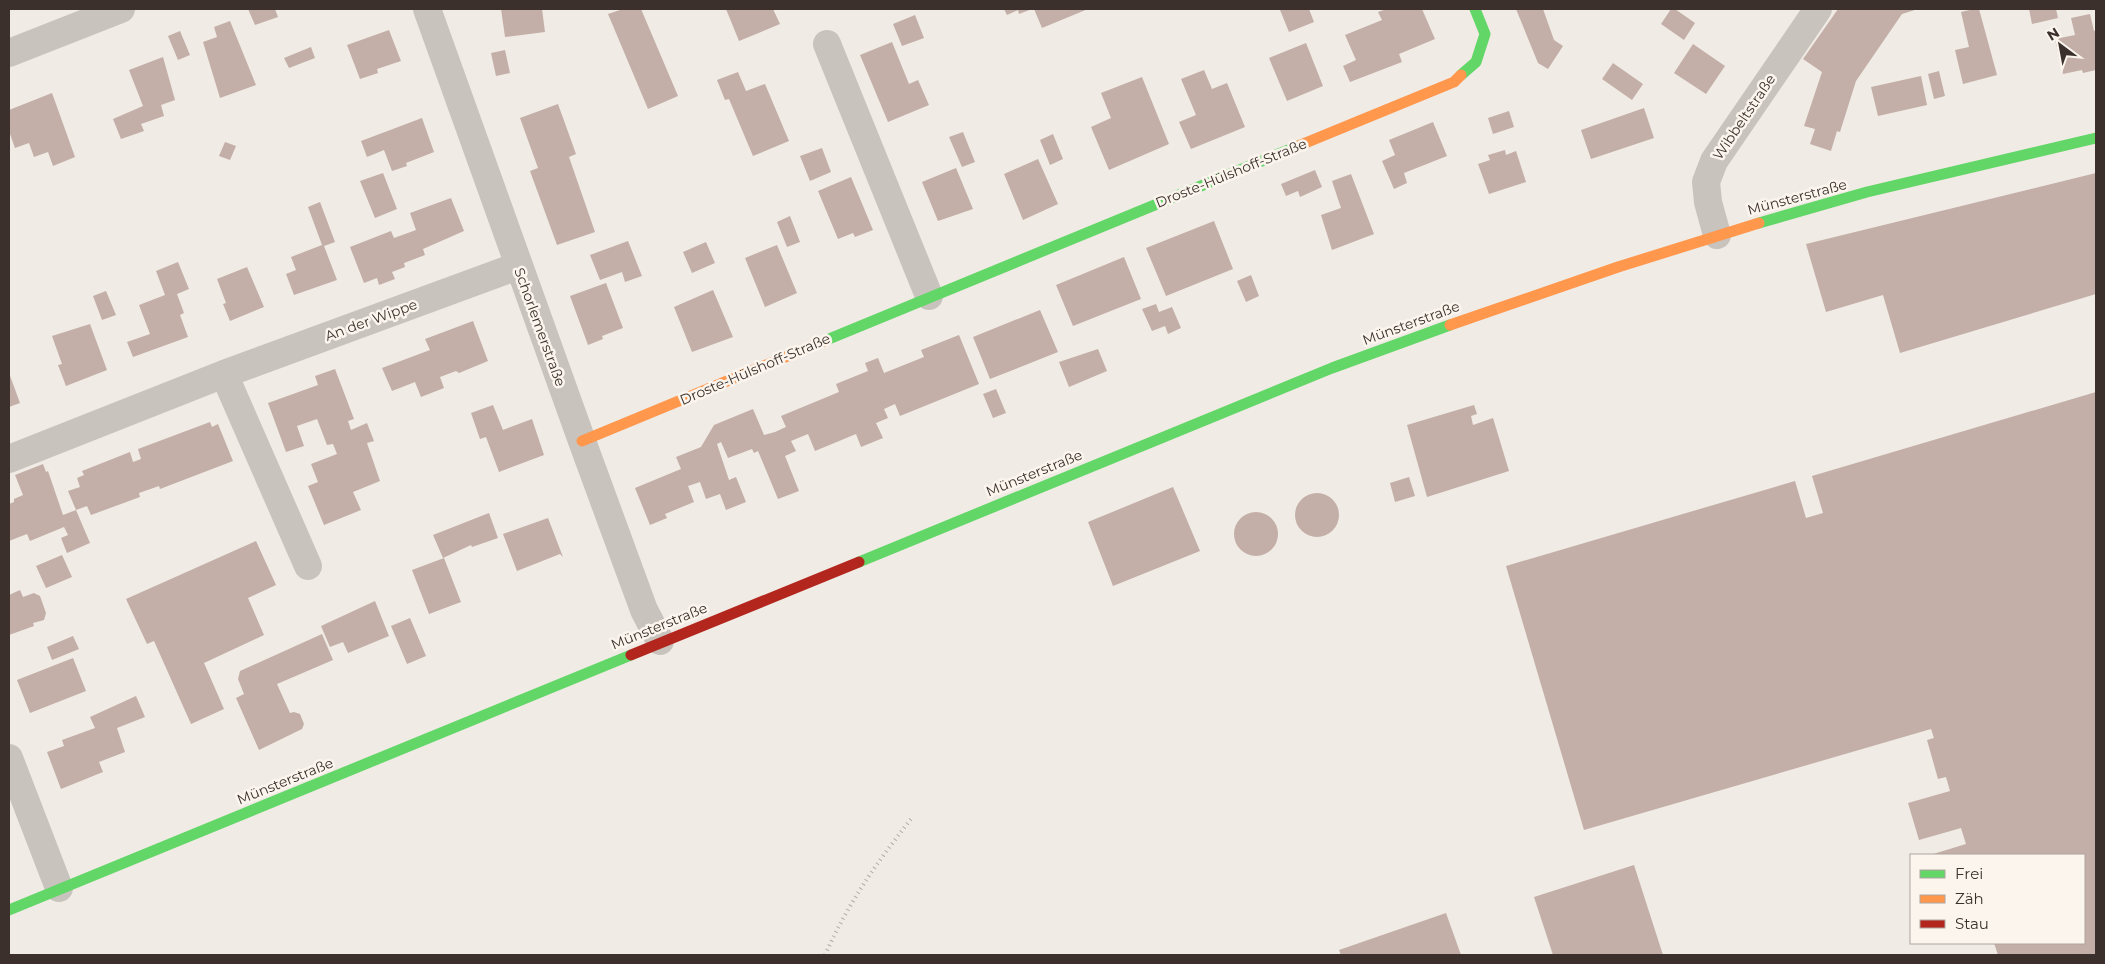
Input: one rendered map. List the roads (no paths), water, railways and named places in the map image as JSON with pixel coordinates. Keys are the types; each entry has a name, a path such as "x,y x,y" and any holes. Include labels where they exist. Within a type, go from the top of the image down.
{"main road":[{"name":"Droste-Hülshoff-Straße","path":"582,441 929,296 1454,82 1476,62 1485,34 1475,9"},
{"name":"Münsterstraße","path":"9,910 59,888 412,746 660,641 1332,368 1521,299 1717,235 1884,189 2096,138"}],"street":[{"path":"9,53 121,9"},
{"name":"Schorlemerstraße","path":"427,9 518,266 644,610 660,641"},
{"name":"Wibbeltstraße","path":"1717,235 1708,202 1706,182 1714,161 1818,9"},
{"path":"827,44 929,296"},
{"name":"An der Wippe","path":"9,459 224,374 518,266"},
{"path":"224,374 308,566"},
{"path":"9,758 59,888"}],"railway":[{"path":"825,955 864,884 911,819"}]}
